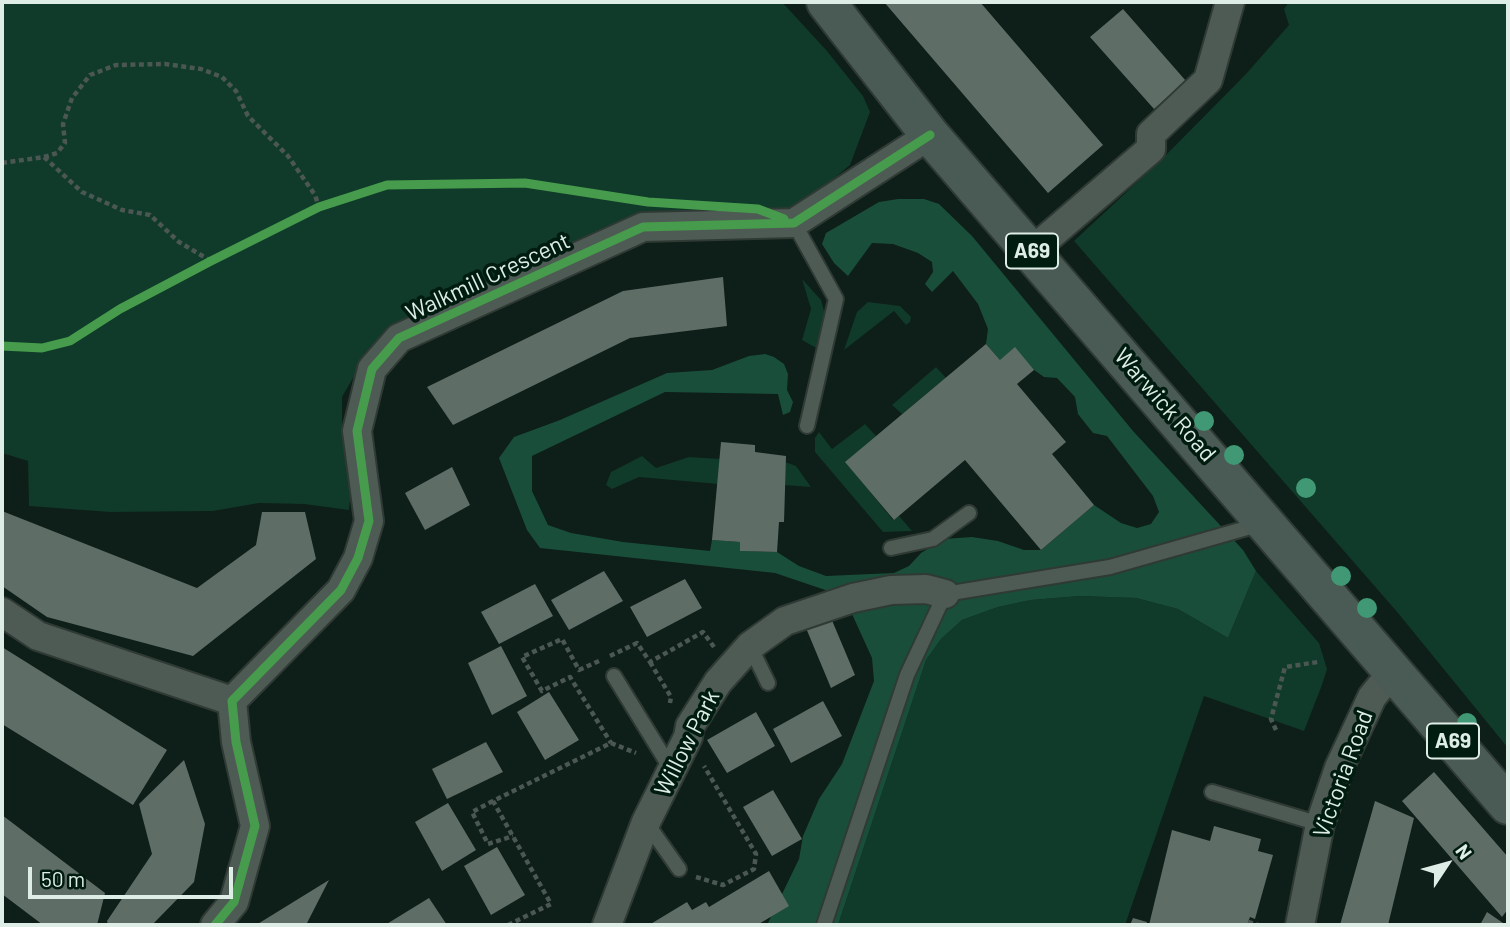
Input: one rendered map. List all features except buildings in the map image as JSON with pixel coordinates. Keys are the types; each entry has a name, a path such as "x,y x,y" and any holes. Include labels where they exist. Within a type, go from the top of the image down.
{"main road":[{"name":"Warwick Road","path":"826,2 930,135 1508,805"}],"street":[{"path":"1032,251 1151,149 1151,134 1208,80 1230,2"},
{"path":"794,223 930,135"},
{"name":"Walkmill Crescent","path":"232,701 341,590 358,558 369,521 357,430 372,369 399,338 643,227 794,223"},
{"name":"Willow Park","path":"607,925 670,762 688,737 690,726 718,682 750,646 785,621 853,598 891,590 926,589 945,594"},
{"path":"2,612 38,636 232,701 236,742 255,826 234,902 215,925"},
{"name":"Victoria Road","path":"1300,925 1320,824 1365,709 1381,686 1398,677"}],"lane":[{"path":"794,223 836,299 807,426"},
{"path":"891,548 933,539 969,513"},
{"path":"824,925 907,675 945,594 1110,567 1266,523"},
{"path":"750,646 768,683"},
{"path":"614,676 670,762"},
{"path":"1212,792 1320,824"},
{"path":"646,821 679,870"}],"path":[{"path":"2,163 57,153 65,143 63,124 72,98 90,75 116,65 165,64 201,69 222,77 236,91 248,116 288,156 315,195 319,207"},
{"path":"44,157 82,192 122,210 150,215 179,242 211,261"},
{"path":"307,213 332,202"},
{"path":"200,267 223,255"},
{"path":"650,662 671,697 663,734 654,740"},
{"path":"1276,730 1271,719 1285,667 1318,662"},
{"path":"570,677 579,670"},
{"path":"679,870 723,885 754,869 756,854 688,737"},
{"path":"513,836 488,844 472,812 611,743 670,762"},
{"path":"493,801 551,904 508,925"},
{"path":"1248,922 1258,925"}],"green space":[{"path":"2,2 782,2 827,51 863,96 870,112 850,165 792,214 680,213 367,362 342,397 342,422 351,490 349,510 304,504 259,503 213,511 110,512 29,506 28,461 2,453"},
{"path":"1289,2 1508,2 1508,748 1398,613 1074,241 1164,157 1246,74 1289,25 1284,9"},
{"path":"924,199 939,204 972,236 1133,431 1243,550 1256,571 1228,638 1178,609 1136,598 1080,596 1031,600 998,607 962,620 941,639 926,660 838,925 767,925 799,859 803,836 819,799 842,764 874,681 872,658 852,614 840,595 775,573 540,548 527,530 499,458 514,437 667,373 712,370 749,356 765,354 784,364 788,374 787,390 793,402 790,412 783,415 778,394 665,392 532,456 532,491 548,525 571,533 623,542 710,551 712,540 740,542 740,551 777,552 799,566 826,576 894,573 909,566 921,553 944,539 972,537 998,541 1024,550 1041,550 1094,505 1121,523 1137,528 1151,524 1159,512 1153,496 1107,436 1093,433 1078,414 1075,397 1057,378 1044,377 1034,370 1000,360 986,344 988,329 978,304 953,271 932,292 925,284 933,272 932,262 918,253 893,244 872,243 848,276 834,263 822,244 826,233 879,202"},
{"path":"802,279 821,300 825,314 824,332 818,349 802,340 811,309"},
{"path":"868,302 900,306 911,317 910,322 906,325 894,311 844,350 857,312"},
{"path":"936,367 946,378 902,414 892,405"},
{"path":"865,424 876,436 846,462 893,520 899,516 912,531 883,532 815,452 815,438 819,432 832,449"},
{"path":"642,456 656,468 689,457 720,459 718,484 639,477 612,489 606,485 611,472"},
{"path":"785,462 796,466 811,487 783,485"},
{"path":"1256,571 1319,643 1327,669 1322,685 1304,731 1204,696 1125,925 838,925 926,660 941,639 962,620 998,607 1031,600 1080,596 1136,598 1178,609 1228,638"}],"cycle path":[{"path":"215,925 234,902 255,826 236,742 232,701 341,590 358,558 369,521 357,431 372,369 399,338 643,227 794,223 930,135"},
{"path":"2,346 42,348 70,341 120,309 319,207 387,185 525,183 648,202 758,209 784,219"}]}
